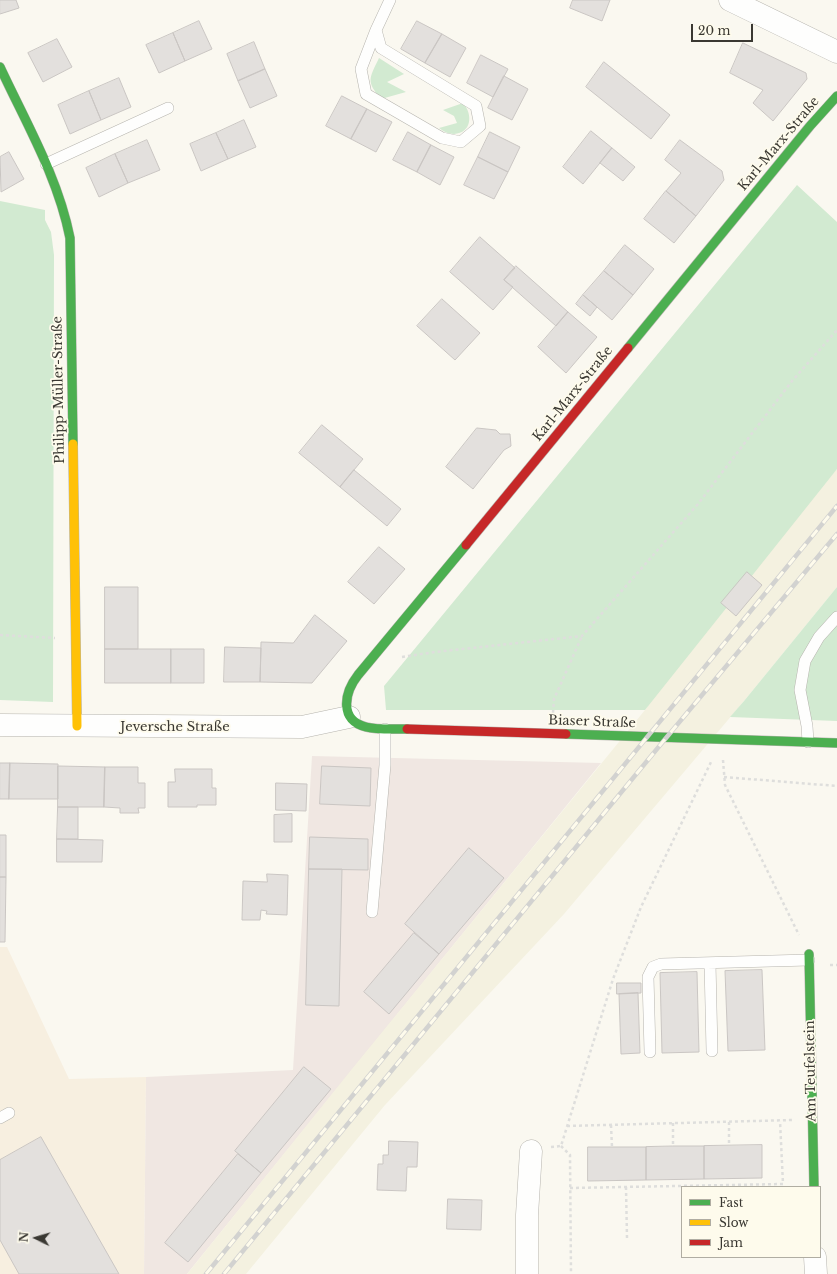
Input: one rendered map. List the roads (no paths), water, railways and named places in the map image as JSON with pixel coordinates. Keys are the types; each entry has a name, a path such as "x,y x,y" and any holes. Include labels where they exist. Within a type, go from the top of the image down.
{"street":[{"path":"730,0 837,52"},
{"name":"Philipp-Müller-Straße","path":"0,67 46,164 66,217 70,238 77,726"},
{"name":"Karl-Marx-Straße","path":"349,717 347,711 348,694 352,683 810,126 837,96"},
{"name":"Biaser Straße","path":"349,717 353,722 360,726 385,729 553,733 837,743"},
{"name":"Jeversche Straße","path":"0,725 302,727 349,717"},
{"name":"Am Teufelstein","path":"809,957 814,1186"},
{"path":"527,1274 527,1215 531,1151"},
{"path":"815,1258 816,1274"}],"lane":[{"path":"376,30 381,48 476,106 480,126 461,142 442,138 366,94 361,69 376,30 390,0"},
{"path":"46,164 168,108"},
{"path":"808,742 807,726 800,690 805,661 819,637 837,617"},
{"path":"372,912 385,765 385,729"},
{"path":"650,1052 648,977 653,968 661,964 710,963 809,957"},
{"path":"710,963 712,1051"}],"railway":[{"path":"206,1274 837,506"},
{"path":"224,1274 666,738 837,534"}]}
